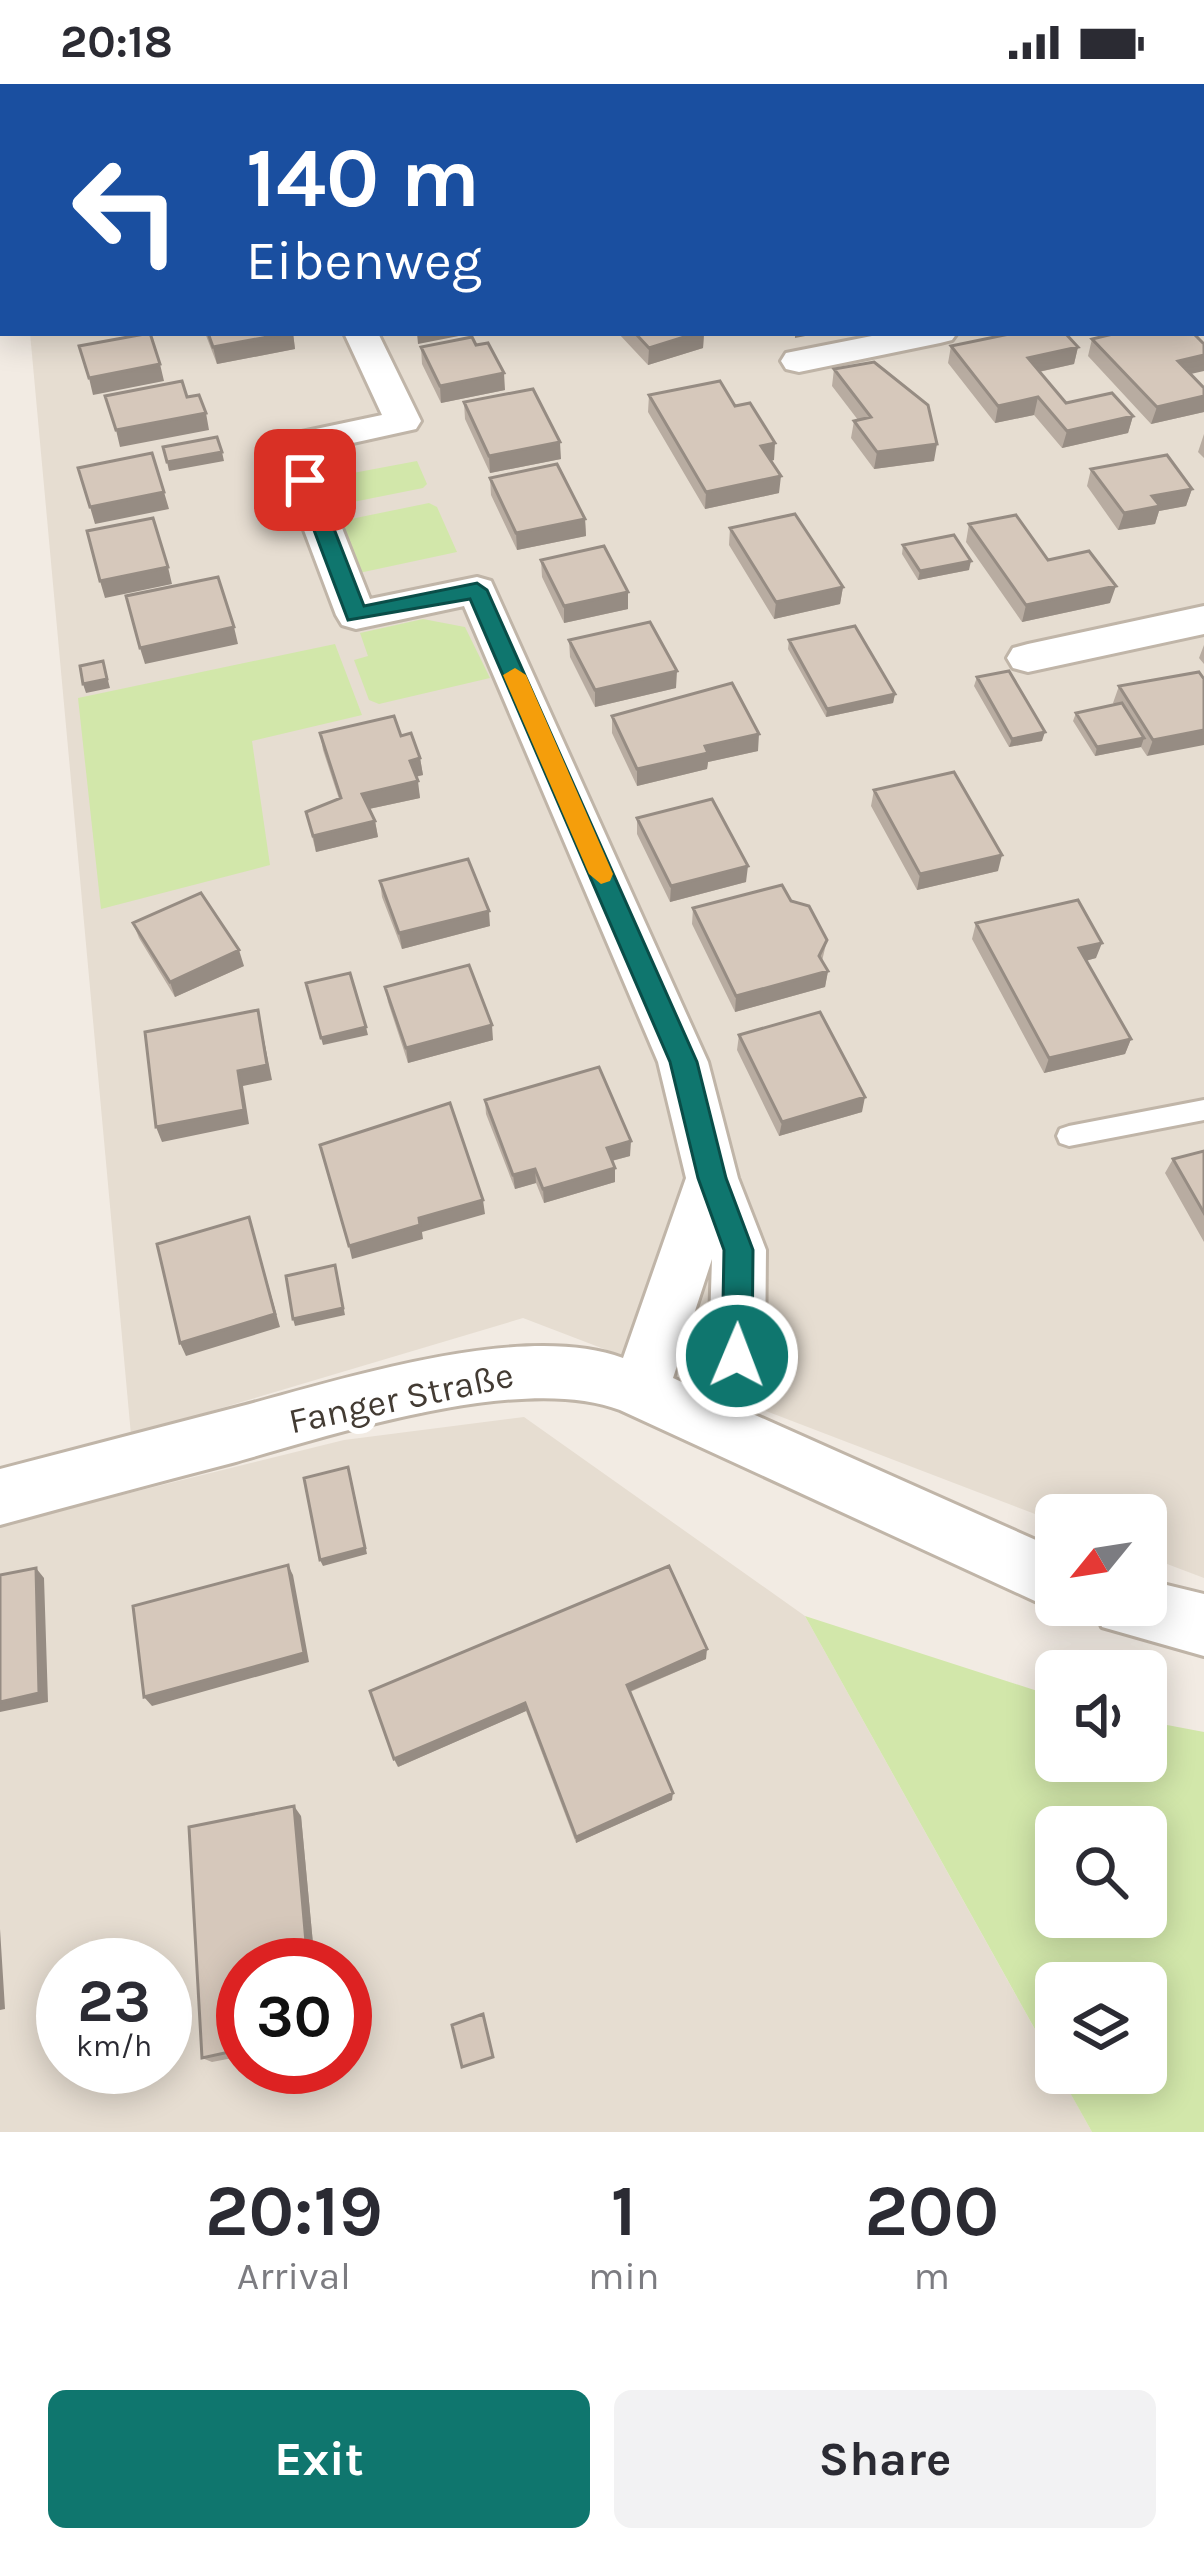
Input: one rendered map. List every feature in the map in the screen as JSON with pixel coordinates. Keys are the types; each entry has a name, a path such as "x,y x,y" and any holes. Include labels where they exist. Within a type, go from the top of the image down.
{"street":[{"path":"362,336 404,421 291,445 356,615 477,590 683,1062 712,1178 739,1250 737,1356 712,1424"},
{"path":"799,362 925,336"},
{"path":"1028,658 1204,620"},
{"path":"640,1391 712,1178"},
{"name":"Fanger Straße","path":"0,1497 312,1414 480,1376 569,1373 606,1378 640,1391 1035,1570"},
{"path":"1167,1616 1204,1625"}],"lane":[{"path":"1069,1136 1204,1110"}],"shaded area":[{"path":"30,336 1204,336 1204,1578 1167,1564 1167,1494 1035,1494 1035,1514 523,1318 131,1435"},
{"path":"524,1417 805,1616 1035,2030 1035,2094 1071,2094 1092,2132 0,2132 0,1525 344,1440"}],"green space":[{"path":"417,461 427,484 423,488 333,506 321,479"},
{"path":"429,503 437,507 457,552 359,573 335,527 341,521"},
{"path":"423,619 465,627 490,678 379,704 369,700 354,660 368,656 360,633"},
{"path":"335,644 362,715 252,741 270,865 101,909 78,698"},
{"path":"805,1616 1035,1690 1035,1782 1167,1782 1167,1725 1204,1732 1204,2132 1092,2132 1071,2094 1167,2094 1167,1962 1035,1962 1035,2029"}],"building":[{"path":"151,336 160,364 89,378 79,346"},
{"path":"209,336 273,336 213,347"},
{"path":"638,336 687,336 649,348"},
{"path":"999,336 1068,336 1078,347 1028,358 1066,403 1112,393 1133,416 1067,431 1038,397 998,406 951,346"},
{"path":"1196,336 1204,344 1204,355 1178,361 1204,388 1204,396 1157,407 1092,339"},
{"path":"472,337 476,345 488,343 504,373 440,386 421,347"},
{"path":"874,362 928,405 937,444 877,452 854,421 871,417 834,369"},
{"path":"182,381 187,397 199,395 206,413 116,430 105,396"},
{"path":"720,381 735,406 750,403 775,443 761,446 781,476 706,492 649,395"},
{"path":"533,389 560,442 489,456 464,402"},
{"path":"217,437 222,452 167,462 163,447"},
{"path":"152,453 164,492 90,507 78,468"},
{"path":"1167,455 1192,489 1152,496 1160,506 1124,513 1091,469"},
{"path":"557,464 585,519 516,533 490,478"},
{"path":"795,514 843,587 776,602 730,528"},
{"path":"1016,515 1048,560 1089,551 1116,586 1026,605 969,524"},
{"path":"153,518 168,567 100,581 87,531"},
{"path":"954,535 971,561 920,571 903,545"},
{"path":"604,546 628,592 564,606 541,560"},
{"path":"218,577 234,627 140,648 126,596"},
{"path":"650,622 677,671 595,690 569,640"},
{"path":"855,626 895,694 827,709 789,640"},
{"path":"103,661 107,679 83,684 80,666"},
{"path":"1009,671 1045,732 1012,739 977,677"},
{"path":"1199,672 1204,679 1204,730 1153,740 1119,686"},
{"path":"732,683 759,734 705,746 708,753 637,769 612,716"},
{"path":"1122,703 1144,738 1097,747 1076,713"},
{"path":"394,716 401,736 411,733 420,758 410,761 418,781 362,794 375,821 313,836 306,812 341,798 320,733"},
{"path":"954,772 1002,855 920,874 874,790"},
{"path":"712,799 748,866 671,886 637,818"},
{"path":"468,859 489,911 399,933 380,881"},
{"path":"782,885 791,901 809,906 827,940 819,956 828,971 736,996 693,908"},
{"path":"201,893 239,950 170,982 133,923"},
{"path":"1078,900 1102,943 1079,948 1131,1039 1049,1058 976,923"},
{"path":"469,965 492,1025 406,1048 385,987"},
{"path":"350,973 366,1027 321,1038 306,983"},
{"path":"258,1010 267,1065 238,1071 244,1110 156,1127 145,1032"},
{"path":"820,1012 865,1097 782,1122 739,1035"},
{"path":"599,1067 631,1141 607,1148 615,1168 543,1189 535,1169 513,1175 485,1100"},
{"path":"450,1103 483,1200 419,1218 420,1225 349,1246 320,1145"},
{"path":"1204,1151 1204,1213 1173,1159"},
{"path":"249,1217 275,1314 180,1343 157,1244"},
{"path":"335,1265 343,1308 293,1319 286,1276"},
{"path":"348,1467 365,1548 320,1560 304,1478"},
{"path":"288,1565 304,1653 144,1697 133,1606"},
{"path":"669,1566 707,1649 627,1685 673,1793 576,1837 525,1703 394,1759 370,1691"},
{"path":"36,1568 39,1693 0,1702 0,1575"},
{"path":"294,1806 306,1938 216,1938 216,2055 202,2058 189,1827"},
{"path":"483,2014 493,2057 462,2067 452,2025"}],"slow traffic":[{"path":"515,675 601,874"}],"route":[{"path":"305,480 356,615 477,590 683,1062 712,1178 739,1250 737,1356"}]}
